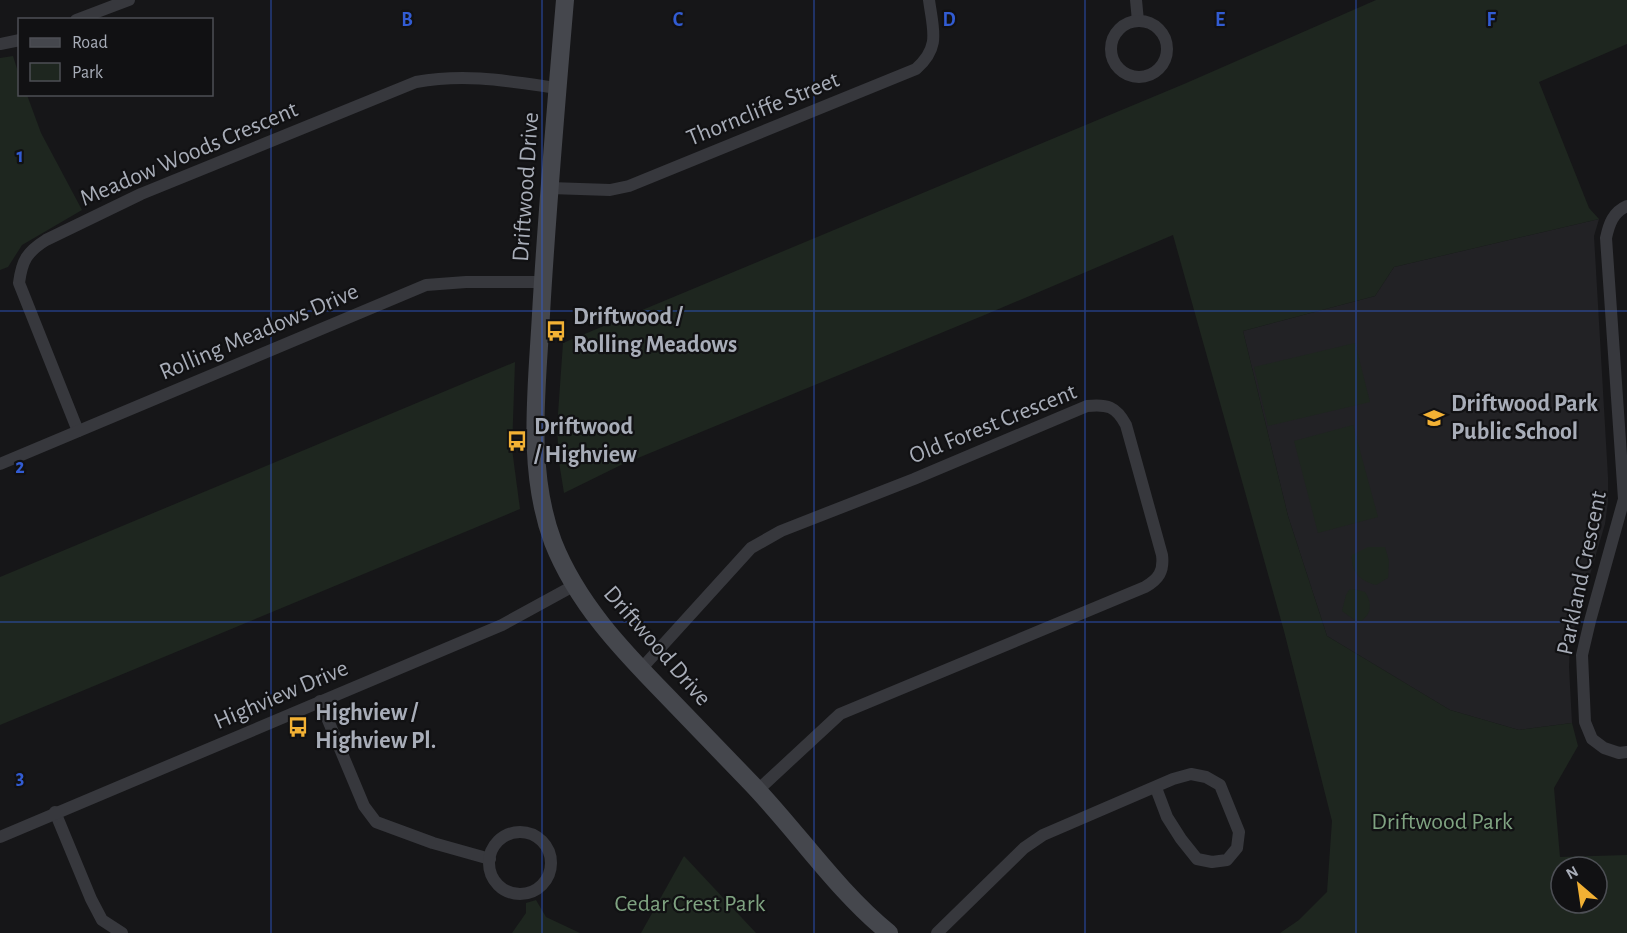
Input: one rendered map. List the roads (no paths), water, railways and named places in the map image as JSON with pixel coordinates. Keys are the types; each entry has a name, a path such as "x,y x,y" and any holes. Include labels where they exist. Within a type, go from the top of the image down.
{"street":[{"path":"81,18 129,0"},
{"name":"Driftwood Drive","path":"565,0 543,282 535,430 537,468 544,509 553,542 595,619 758,790 876,923 889,933"},
{"name":"Thorncliffe Street","path":"550,188 610,190 629,186 916,69 932,51 934,36 929,0"},
{"path":"1136,0 1138,21"},
{"path":"1138,21 1147,22 1161,31 1168,50 1166,60 1160,69 1147,76 1137,77 1118,68 1111,51 1112,41 1117,32 1124,26 1138,21"},
{"path":"0,44 18,40"},
{"name":"Meadow Woods Crescent","path":"78,431 19,283 21,265 33,248 141,194 416,82 443,77 476,77 557,88"},
{"name":"Parkland Crescent","path":"1627,206 1610,221 1606,238 1624,499 1582,656 1585,722 1592,739 1604,748 1619,753 1627,752"},
{"name":"Rolling Meadows Drive","path":"0,464 426,285 466,282 543,282"},
{"name":"Old Forest Crescent","path":"641,669 751,548 781,531 914,479 1087,406 1102,404 1115,409 1126,425 1162,555 1164,566 1156,580 1145,587 840,714 758,790"},
{"name":"Highview Drive","path":"0,837 502,625 575,585"},
{"path":"320,701 364,806 376,822 434,843 489,859"},
{"path":"937,933 1024,848 1043,835 1173,779 1191,774 1206,777 1220,785 1239,832 1237,848 1227,860 1212,862 1197,859 1167,817 1156,788"},
{"path":"56,812 91,899 102,920 122,933"},
{"path":"525,833 535,836 543,843 551,859 551,868 548,878 541,886 532,892 520,894 509,892 499,886 490,870 489,859 494,846 502,838 525,833"}],"place":[{"name":"Driftwood / Rolling Meadows","path":"556,331"},
{"name":"Driftwood Park Public School","path":"1434,418"},
{"name":"Driftwood / Highview","path":"517,441"},
{"name":"Highview / Highview Pl.","path":"298,727"}],"park label":[{"name":"Driftwood Park","path":"1442,822"},
{"name":"Cedar Crest Park","path":"690,904"}]}
